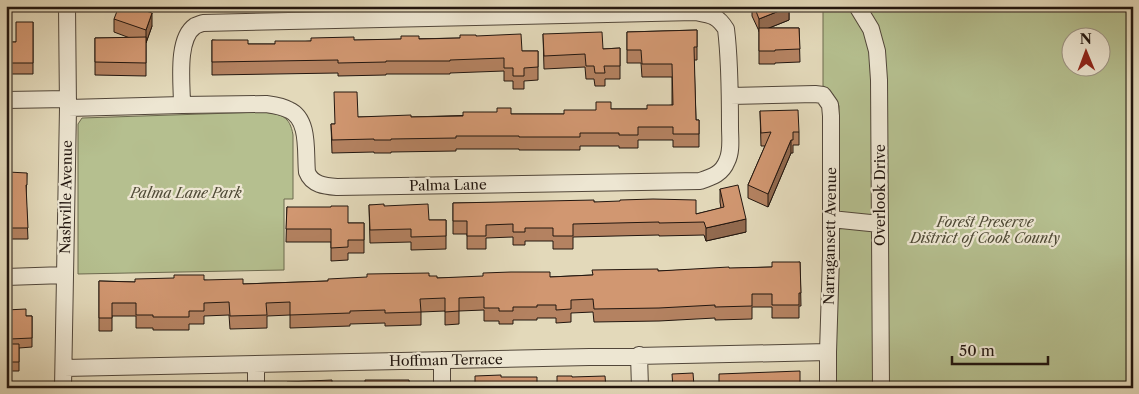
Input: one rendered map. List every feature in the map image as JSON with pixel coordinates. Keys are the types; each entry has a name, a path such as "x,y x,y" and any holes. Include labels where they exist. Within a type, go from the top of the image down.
{"street":[{"name":"Nashville Avenue","path":"64,388 68,103 67,6"},
{"name":"Overlook Drive","path":"857,6 871,30 877,52 879,80 881,388"},
{"path":"182,105 182,57 184,44 195,26 202,23 695,12 709,14 720,20 726,29 730,96"},
{"name":"Narragansett Avenue","path":"730,96 815,94 822,95 830,105 832,116 828,388"},
{"name":"Palma Lane","path":"6,100 182,105 266,104 279,106 291,110 299,118 305,132 309,178 323,186 357,187 700,181 717,174 727,161 730,150 730,96"},
{"path":"831,219 880,224"},
{"path":"6,277 65,275"},
{"name":"Hoffman Terrace","path":"64,368 828,352"},
{"path":"639,356 640,388"},
{"path":"442,360 442,388"},
{"path":"256,364 256,388"}],"green space":[{"name":"Forest Preserve District of Cook County","path":"823,6 1133,6 1133,388 835,388 839,106 823,86"},
{"name":"Palma Lane Park","path":"263,112 284,117 290,124 293,135 293,199 284,199 284,270 78,274 78,124 82,118"}],"building":[{"path":"119,6 138,6 137,8 152,13 146,30 114,19"},
{"path":"754,6 789,6 789,7 759,19"},
{"path":"16,22 33,22 33,63 8,63 6,42 16,42"},
{"path":"759,28 799,28 800,49 759,51"},
{"path":"697,30 697,47 694,47 696,120 699,120 699,134 673,134 673,127 638,127 638,135 580,133 580,137 456,136 456,138 332,140 331,124 335,124 334,92 357,92 358,117 463,116 463,112 497,112 497,108 511,108 511,114 564,114 564,110 596,110 596,102 611,102 611,109 647,109 647,105 673,105 672,64 642,64 641,50 627,50 627,32"},
{"path":"602,32 603,49 620,48 620,66 604,66 605,73 595,73 594,66 586,66 585,54 544,56 543,34"},
{"path":"521,34 522,51 538,51 538,67 524,68 524,76 513,76 513,68 504,68 504,58 338,63 338,60 212,62 212,40 248,40 248,44 275,44 275,41 311,41 311,38 354,37 354,40 401,39 401,36 419,36 419,39 460,38 460,35"},
{"path":"146,37 146,63 95,62 95,38"},
{"path":"798,110 799,132 793,132 793,140 791,140 768,194 748,185 771,132 761,133 760,111"},
{"path":"8,172 27,173 28,228 10,228 9,219 6,219 6,204 9,204"},
{"path":"738,185 746,219 706,228 704,222 573,224 573,236 553,236 553,228 525,228 525,232 513,232 513,224 486,225 486,236 467,236 467,221 453,221 453,203 594,200 594,202 653,199 696,200 696,214 724,207 720,189"},
{"path":"384,204 384,206 428,204 429,220 446,220 446,236 411,237 411,229 370,230 369,205"},
{"path":"348,206 348,223 364,223 364,240 348,240 348,247 331,248 331,229 286,229 287,207"},
{"path":"772,262 800,262 801,293 799,293 799,305 772,305 772,294 752,294 752,306 715,307 715,305 594,309 593,299 571,300 571,309 556,310 556,305 537,305 537,307 513,307 513,311 499,311 499,308 484,308 484,297 459,298 459,311 445,312 445,298 420,299 421,312 385,313 385,310 290,315 290,302 266,303 267,315 230,316 229,302 204,303 204,311 189,311 189,317 153,317 153,315 136,315 136,303 112,303 112,318 99,318 99,281 135,282 135,279 174,278 174,275 204,275 204,280 243,279 243,284 328,281 328,279 367,277 367,274 429,273 429,276 437,276 437,278 483,276 483,273 511,272 550,272 550,277 593,275 592,270 658,269 658,271 729,267 772,267"},
{"path":"26,309 26,316 32,316 32,338 10,339 10,319 6,319 6,310"},
{"path":"6,344 19,344 19,362 6,362"},
{"path":"800,371 800,388 673,388 672,374 693,373 694,386 719,386 719,374"},
{"path":"501,375 501,377 537,377 537,388 475,388 475,376"},
{"path":"557,376 605,376 606,388 557,388"},
{"path":"332,380 332,388 288,388 287,382"},
{"path":"365,380 409,380 410,388 365,388"},
{"path":"167,383 191,383 191,387 220,386 221,388 167,388"},
{"path":"101,384 143,384 143,388 101,388"}]}
